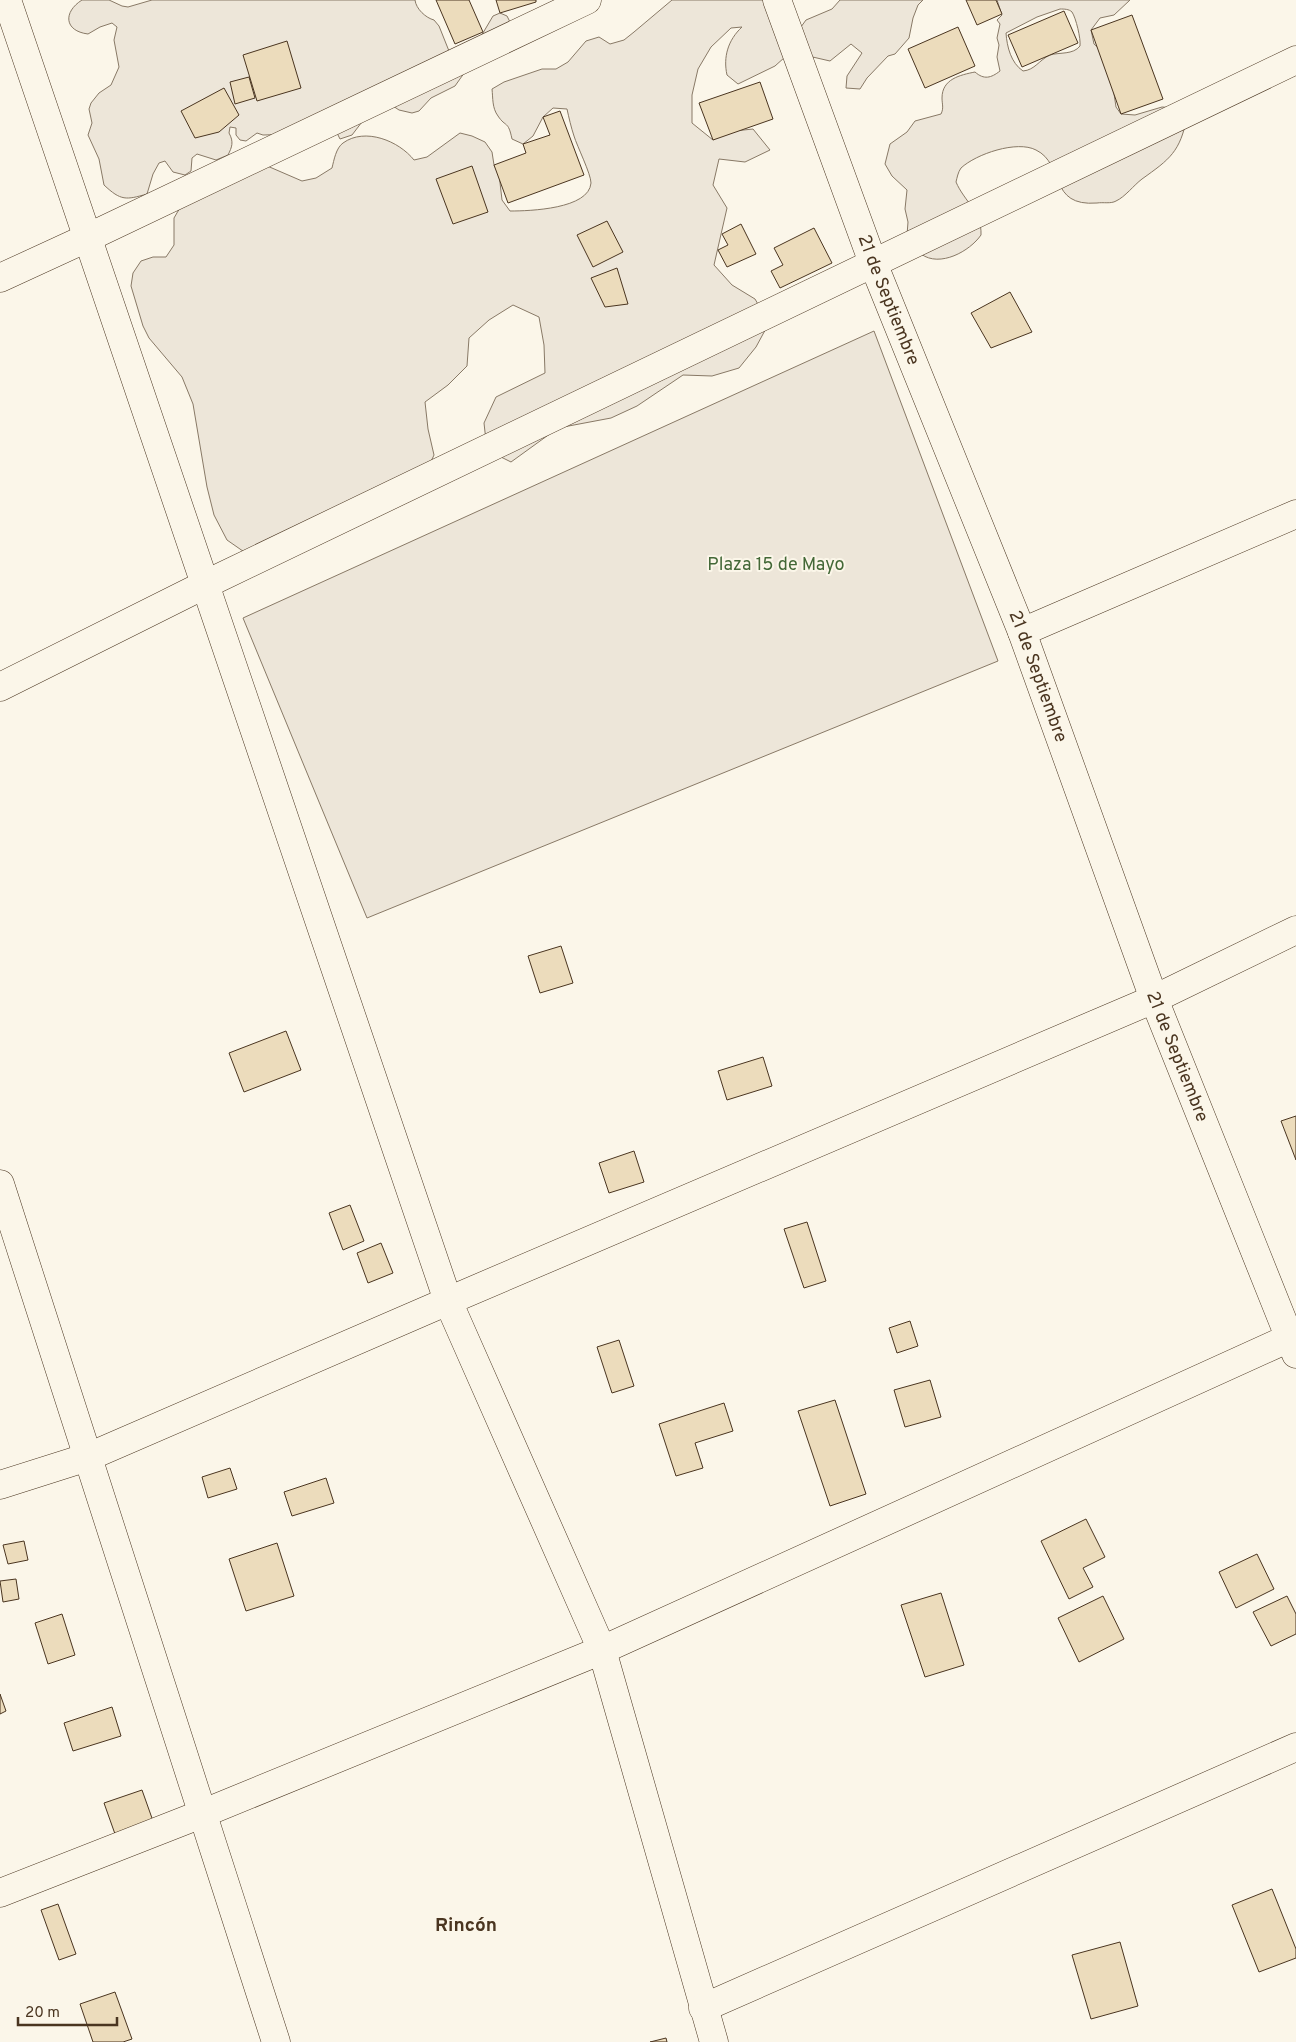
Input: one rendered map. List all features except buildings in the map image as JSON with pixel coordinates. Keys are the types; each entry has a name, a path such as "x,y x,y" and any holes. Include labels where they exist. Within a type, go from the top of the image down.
{"street":[{"path":"7,0 448,1301 602,1650 714,2042"},
{"path":"0,278 587,0"},
{"name":"21 de Septiembre","path":"777,0 873,263 1022,632 1154,999 1294,1342"},
{"path":"0,687 204,585 1296,60"},
{"path":"1022,632 1296,514"},
{"path":"0,1485 88,1457 1154,999 1296,930"},
{"path":"0,1184 276,2042"},
{"path":"0,1893 202,1814 602,1650 1294,1342"},
{"path":"703,2008 1296,1747"}],"green space":[{"path":"82,0 109,0 128,7 152,0 415,0 417,7 422,13 434,20 439,26 449,51 480,38 493,16 500,13 507,16 510,22 467,69 455,86 431,98 419,111 412,113 399,110 393,106 365,118 352,135 340,139 337,133 263,135 257,133 246,141 240,140 236,135 236,128 230,127 229,133 232,144 228,155 216,160 197,154 192,158 191,171 185,175 173,172 165,161 159,163 153,174 147,194 124,198 115,194 104,185 99,159 88,135 92,123 89,109 91,103 99,93 111,85 119,67 114,40 117,27 112,23 88,34 74,29 69,20 69,15"},
{"path":"672,0 781,0 785,57 775,66 738,84 727,75 726,55 733,37 742,27 731,28 711,47 698,69 692,95 692,123 713,140 725,132 753,129 770,150 745,162 719,159 713,185 727,208 714,265 732,285 755,299 769,323 756,347 739,368 712,376 683,375 637,406 611,418 558,428 511,462 487,450 484,423 496,397 545,373 544,345 539,317 513,305 489,320 469,338 467,366 448,385 425,402 428,429 434,455 423,479 250,556 227,540 214,515 207,487 193,404 182,377 149,338 143,326 131,286 133,273 141,261 153,257 166,257 174,245 174,218 181,206 265,165 302,181 316,178 332,168 339,148 343,143 352,138 371,136 381,138 400,147 414,160 427,157 460,133 485,142 492,152 494,165 499,174 502,200 510,211 544,209 570,203 588,192 591,183 589,173 574,136 567,109 553,108 543,117 533,136 523,144 512,139 508,127 496,113 492,89 504,82 542,69 556,69 568,62 586,41 599,37 610,44 624,40"},
{"path":"840,0 923,0 918,5 913,18 909,38 895,54 888,56 867,78 860,89 846,88 847,76 862,53 851,44 830,61 804,55 798,31 806,20 832,9"},
{"path":"997,0 1130,0 1114,15 1100,18 1091,30 1094,44 1104,53 1112,80 1116,107 1121,114 1135,115 1162,107 1176,108 1187,117 1181,139 1167,160 1123,197 1112,202 1082,202 1071,198 1064,192 1045,156 1028,147 997,150 976,158 961,168 956,182 976,213 981,227 981,235 970,247 954,256 937,259 929,258 919,252 907,235 908,222 905,209 907,190 892,176 885,164 890,144 907,132 915,121 941,114 943,92 948,82 975,72 981,76 988,77 1000,71 997,57 999,45 997,38 1000,24 997,20 1002,15","holes":["1060,9 1069,10 1074,15 1080,46 1074,51 1050,55 1031,69 1023,71 1015,64 1010,54 1006,33 1037,17"]},
{"name":"Plaza 15 de Mayo","path":"874,331 998,661 367,918 243,618"}],"district":[{"name":"Rincón","path":"466,1926"}]}
